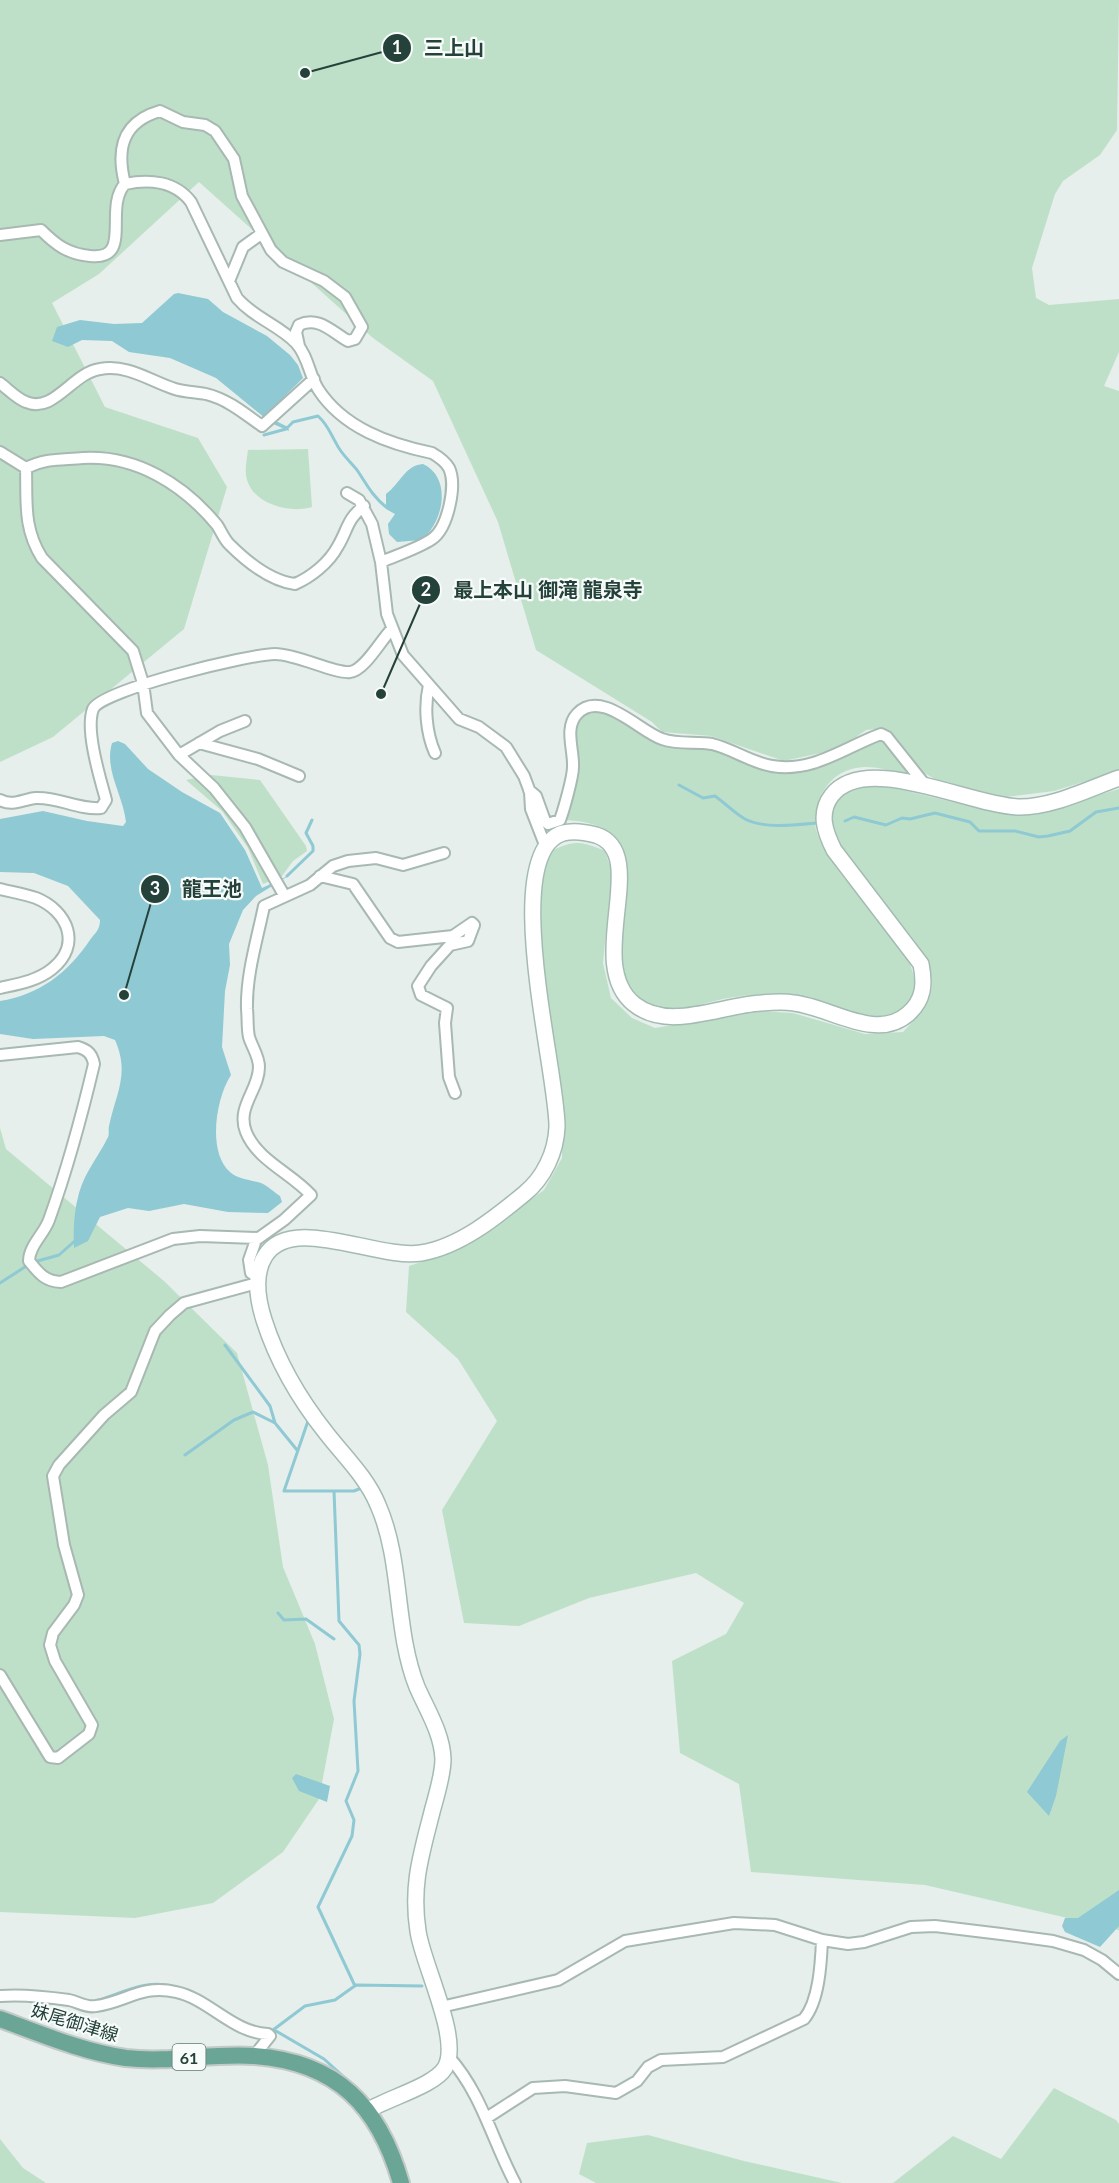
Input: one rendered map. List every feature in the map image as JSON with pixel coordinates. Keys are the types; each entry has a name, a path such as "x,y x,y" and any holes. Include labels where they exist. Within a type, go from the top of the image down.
{"main road":[{"name":"妹尾御津線","path":"0,2019 101,2054 128,2058 254,2056 283,2061 318,2072 336,2081 369,2110 386,2141 401,2183"}],"street":[{"path":"125,184 120,152 126,136 136,122 160,111 183,122 205,125 224,141 234,159 242,196 271,250 283,262 324,281 345,297 362,327 355,339 348,341 318,322 308,320 299,325 296,332 300,349"},
{"path":"0,235 41,230 69,252 102,257 111,253 116,245 115,204 118,192 125,184 152,182 175,187 184,193 191,202 229,281 246,309 296,343 318,389 350,422 373,436 432,453 441,458 449,468 452,477 449,507 443,529 432,539 381,562"},
{"path":"229,281 243,247 261,234"},
{"path":"0,383 23,401 37,406 47,404 65,388 92,370 103,368 124,370 144,374 175,389 208,394 234,406 262,426 314,379"},
{"path":"0,452 26,468"},
{"path":"26,468 42,460 96,458 118,459 139,465 154,472 189,498 217,525 228,543 265,573 295,584 307,579 338,548 352,516 364,506"},
{"path":"26,468 27,524 31,540 42,558 133,651 143,683 147,713 179,755 214,788 231,808 245,827 284,895"},
{"path":"347,493 364,506 372,524 381,562 391,630 403,655 459,719 478,727 506,747 517,763 530,790 536,796 548,824 560,820 574,765 570,731 573,720 579,711 591,707 604,707 616,711 661,739 710,744 773,766 796,766 823,760 880,734 887,737 926,786"},
{"path":"0,800 14,804 35,798 86,810 101,808 106,800 94,753 92,711 97,704 143,683 171,678 224,661 275,654 349,673 359,669 391,630"},
{"path":"429,685 426,700 430,743 435,753"},
{"path":"179,755 245,721"},
{"path":"199,743 258,759 299,776"},
{"path":"369,2110 387,2099 429,2082 442,2072 448,2057 447,2029 419,1942 414,1906 415,1875 439,1785 443,1760 437,1730 416,1683 404,1641 387,1528 376,1500 355,1468 301,1401 285,1376 261,1311 258,1280 265,1256 279,1243 298,1236 314,1236 401,1254 441,1247 487,1222 534,1186 547,1167 556,1127 537,984 534,880 538,861 545,845 557,835 572,831 593,834 608,840 620,868 612,960 618,982 630,1002 653,1015 685,1016 737,1005 796,1003 873,1025 888,1025 901,1020 917,1005 924,984 921,964 834,850 825,831 824,813 830,798 842,784 859,778 879,777 926,786 987,803 1021,807 1051,801 1119,778"},
{"path":"530,790 531,809 545,845"},
{"path":"258,1280 249,1267 249,1260 258,1238 284,1220 311,1195 253,1147 245,1131 244,1107 259,1070 259,1059 249,1037 247,1006 254,946 264,906 310,885 333,866 363,857 403,865 444,853"},
{"path":"320,876 353,884 390,938 398,942 453,936 472,923 474,925 468,941 450,945 431,966 418,986 422,995 447,1008 445,1023 449,1077 455,1093"},
{"path":"0,889 36,898 45,903 64,917 70,931 65,951 52,969 33,980 0,988"},
{"path":"0,1055 78,1047 86,1049 93,1057 94,1064 74,1150 47,1227 29,1254 29,1261 49,1281 60,1282 173,1239 200,1236 258,1238"},
{"path":"0,1675 50,1757 58,1758 89,1734 92,1725 55,1661 50,1645 53,1633 74,1605 78,1595 64,1545 53,1476 59,1464 104,1416 131,1392 155,1331 170,1315 184,1303 258,1280"},
{"path":"441,2007 558,1980 625,1941 734,1923 759,1922 822,1940 848,1944 864,1942 911,1927 946,1928 1053,1941 1083,1950 1102,1960 1119,1974"},
{"path":"488,2117 533,2088 565,2086 616,2093 637,2081 648,2067 661,2060 723,2056 804,2019 810,2013 814,1996 822,1940"},
{"path":"0,1996 72,2000 87,2007 98,2006 140,1991 178,1992 239,2025 259,2034 268,2034 270,2036 254,2056"},
{"path":"448,2057 465,2074 488,2117 502,2159 515,2183"}],"green space":[{"path":"0,0 1119,0 1117,130 1100,155 1063,181 1055,194 1032,268 1036,298 1049,305 1119,299 1119,352 1104,386 1119,391 1119,771 1054,791 1005,797 937,780 924,773 884,728 866,730 839,749 784,761 711,736 662,732 652,722 536,650 498,522 433,381 373,338 199,182 99,274 52,303 105,407 198,438 227,487 184,629 53,737 0,762"},
{"path":"308,449 312,507 282,508 263,500 249,485 246,475 248,450"},
{"path":"593,709 605,712 653,742 677,747 707,748 777,774 816,768 880,739 888,744 910,770 910,775 870,767 845,771 830,782 820,797 817,806 816,830 838,870 878,916 905,953 913,972 915,989 906,1009 896,1017 879,1020 850,1016 808,1001 779,994 739,996 677,1009 658,1008 641,999 625,977 620,950 626,866 620,843 601,827 565,820 576,722 582,715"},
{"path":"211,775 260,780 306,846 307,851 293,861 282,876 263,884 248,848 222,811 186,780"},
{"path":"881,785 999,813 1031,814 1119,789 1119,1930 925,1885 751,1872 739,1784 680,1753 672,1661 726,1634 744,1603 696,1573 589,1598 519,1626 464,1623 442,1510 497,1421 458,1359 406,1312 409,1266 454,1251 503,1219 544,1190 562,1158 562,1123 541,981 542,869 551,851 566,845 578,843 605,851 612,872 603,963 611,998 632,1018 655,1028 757,1011 793,1013 865,1034 903,1032 922,1010 930,996 932,982 930,970 911,936 860,874 843,849 833,825 834,805 848,791"},
{"path":"0,1128 6,1149 164,1281 237,1353 268,1465 283,1567 315,1644 334,1719 319,1799 283,1852 213,1903 135,1918 0,1912"},
{"path":"1054,2088 1116,2120 1119,2124 1119,2183 893,2183 953,2136 1001,2159"},
{"path":"648,2135 744,2161 842,2183 596,2183 579,2174 587,2143"},
{"path":"0,2139 23,2168 46,2183 0,2183"}],"water":[{"path":"178,293 208,299 223,312 267,336 290,355 298,365 303,378 268,413 274,420 288,427 289,431 271,423 216,378 170,358 129,352 112,341 82,340 68,347 52,341 57,327 80,320 114,324 142,323"},
{"path":"423,464 438,480 442,501 439,513 429,533 421,540 397,542 389,534 388,524 395,514 386,509 386,494 407,471"},
{"path":"118,741 125,744 148,769 182,792 220,813 245,850 262,888 290,875 256,896 243,910 229,944 230,965 225,991 222,1047 231,1075 221,1097 216,1125 218,1152 230,1172 240,1178 264,1184 280,1196 282,1202 268,1213 228,1212 184,1204 149,1211 128,1208 100,1217 88,1241 74,1248 74,1220 79,1193 88,1171 108,1136 122,1073 119,1052 115,1040 104,1036 33,1039 0,1034 0,1001 27,994 51,981 81,952 95,933 100,920 68,886 34,873 0,872 0,819 43,811 123,826 126,822 124,812 110,763 112,743"},
{"path":"1068,1735 1056,1796 1049,1816 1027,1792 1060,1741"},
{"path":"296,1774 330,1786 327,1802 299,1791 292,1778"},
{"path":"1119,1890 1119,1926 1100,1947 1065,1932 1062,1926 1065,1918 1078,1918"}],"waterway":[{"path":"287,428 293,422 318,416 327,426 340,451 386,507"},
{"path":"264,435 286,429"},
{"path":"679,785 703,798 715,796 741,817 753,822 780,826 816,823"},
{"path":"845,821 854,817 886,825 902,818 910,819 935,813 970,822 979,831 1015,831 1039,837 1070,831 1096,812 1119,808"},
{"path":"287,876 313,851 313,846 306,833 312,820"},
{"path":"34,1262 59,1255 77,1239"},
{"path":"0,1283 28,1265"},
{"path":"225,1345 270,1406 275,1423"},
{"path":"185,1455 234,1420 253,1412 275,1423 297,1450"},
{"path":"308,1421 284,1491 354,1491 359,1489"},
{"path":"334,1491 339,1621 359,1645 360,1654 354,1701 358,1771 346,1801 354,1820 352,1836 318,1907 355,1986"},
{"path":"278,1613 284,1620 306,1619 334,1639"},
{"path":"99,2000 145,1985 174,1987"},
{"path":"273,2030 305,2006 335,2000 356,1985 422,1986"},
{"path":"268,2031 276,2031 324,2059 344,2077"}],"place":[{"name":"三上山","path":"305,73"},
{"name":"最上本山 御滝 龍泉寺","path":"381,694"},
{"name":"龍王池","path":"124,995"}]}
